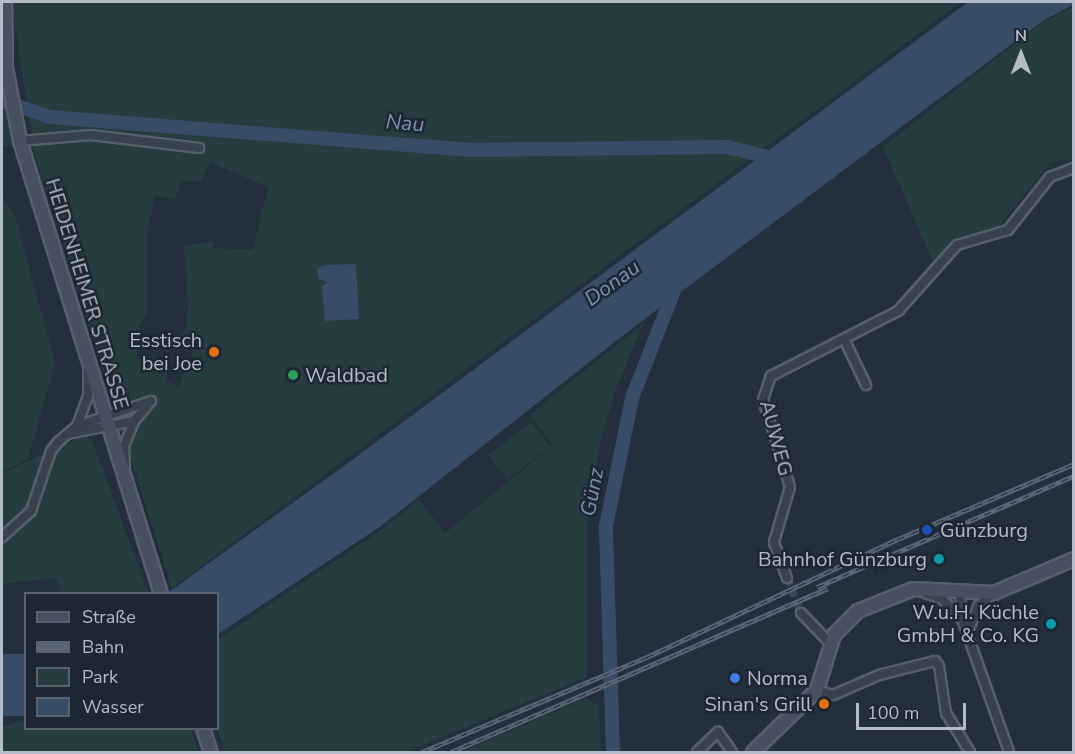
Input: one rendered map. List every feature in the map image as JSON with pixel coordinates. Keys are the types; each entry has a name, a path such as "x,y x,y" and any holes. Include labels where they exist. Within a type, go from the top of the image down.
{"main road":[{"name":"HEIDENHEIMER STRASSE","path":"5,2 6,68 20,141 159,592"},
{"path":"753,753 816,690 830,643 847,618 913,589 994,592 1074,559"},
{"path":"203,730 211,753"}],"street":[{"path":"20,141 91,135 199,148"},
{"name":"AUWEG","path":"787,578 774,542 790,487 763,400 763,389 771,376 898,311 957,245 1008,230 1050,177 1074,168"},
{"path":"844,339 866,385"},
{"path":"2,537 31,510 51,451 77,426 88,396 88,364"},
{"path":"68,434 106,423 151,401 134,421 124,446 126,484"},
{"path":"77,426 134,421"},
{"path":"913,589 942,599 962,619"},
{"path":"960,592 962,619 1009,753"},
{"path":"967,635 979,605 994,592"},
{"path":"801,613 830,643"},
{"path":"816,690 832,694 879,675 935,661 939,666 946,712 970,753"},
{"path":"697,753 718,732 732,753"}],"green space":[{"path":"12,2 961,2 172,588 34,153","holes":["210,162 268,187 253,250 213,248 213,241 184,246 188,309 185,330 176,346 191,345 194,361 187,363 178,387 167,381 168,359 137,359 137,331 147,312 147,235 155,195 175,200 182,181 202,181"]},
{"path":"1073,7 1073,159 1051,162 999,226 957,238 933,262 883,147 1046,20"},
{"path":"2,66 16,144 2,147"},
{"path":"2,196 15,215 55,363 28,459 2,472"},
{"path":"643,324 616,389 600,442 586,533 587,677 406,752 225,752 217,730 219,638 383,529 419,500 445,533 553,445 530,415"},
{"path":"531,422 550,446 508,480 488,455"},
{"path":"87,435 93,443 148,592 61,592 56,578 2,584 2,473"},
{"path":"585,699 599,705 601,752 461,752"},
{"path":"24,720 24,730 191,730 198,752 2,752 2,727"}],"water":[{"name":"Donau","path":"968,2 1073,2 1073,5 1044,20 634,327 381,526 219,633 219,592 169,592 348,463"},
{"path":"356,264 359,319 325,321 322,287 328,282 319,279 317,269 324,265"},
{"path":"2,654 24,654 24,716 2,716"}],"waterway":[{"name":"Nau","path":"2,101 50,117 473,150 727,147 777,159"},
{"name":"Günz","path":"613,752 606,526 632,398 677,283"}],"tunnel":[{"path":"787,578 801,613"}],"railway":[{"path":"422,752 647,657 898,539 1074,464"},
{"path":"817,587 1074,476"},
{"path":"451,752 828,588"}],"place":[{"name":"Esstisch bei Joe","path":"214,352"},
{"name":"Waldbad","path":"293,375"},
{"name":"Günzburg","path":"927,530"},
{"name":"Bahnhof Günzburg","path":"939,559"},
{"name":"W.u.H. Küchle GmbH & Co. KG","path":"1051,624"},
{"name":"Norma","path":"735,678"},
{"name":"Sinan's Grill","path":"824,704"}]}
